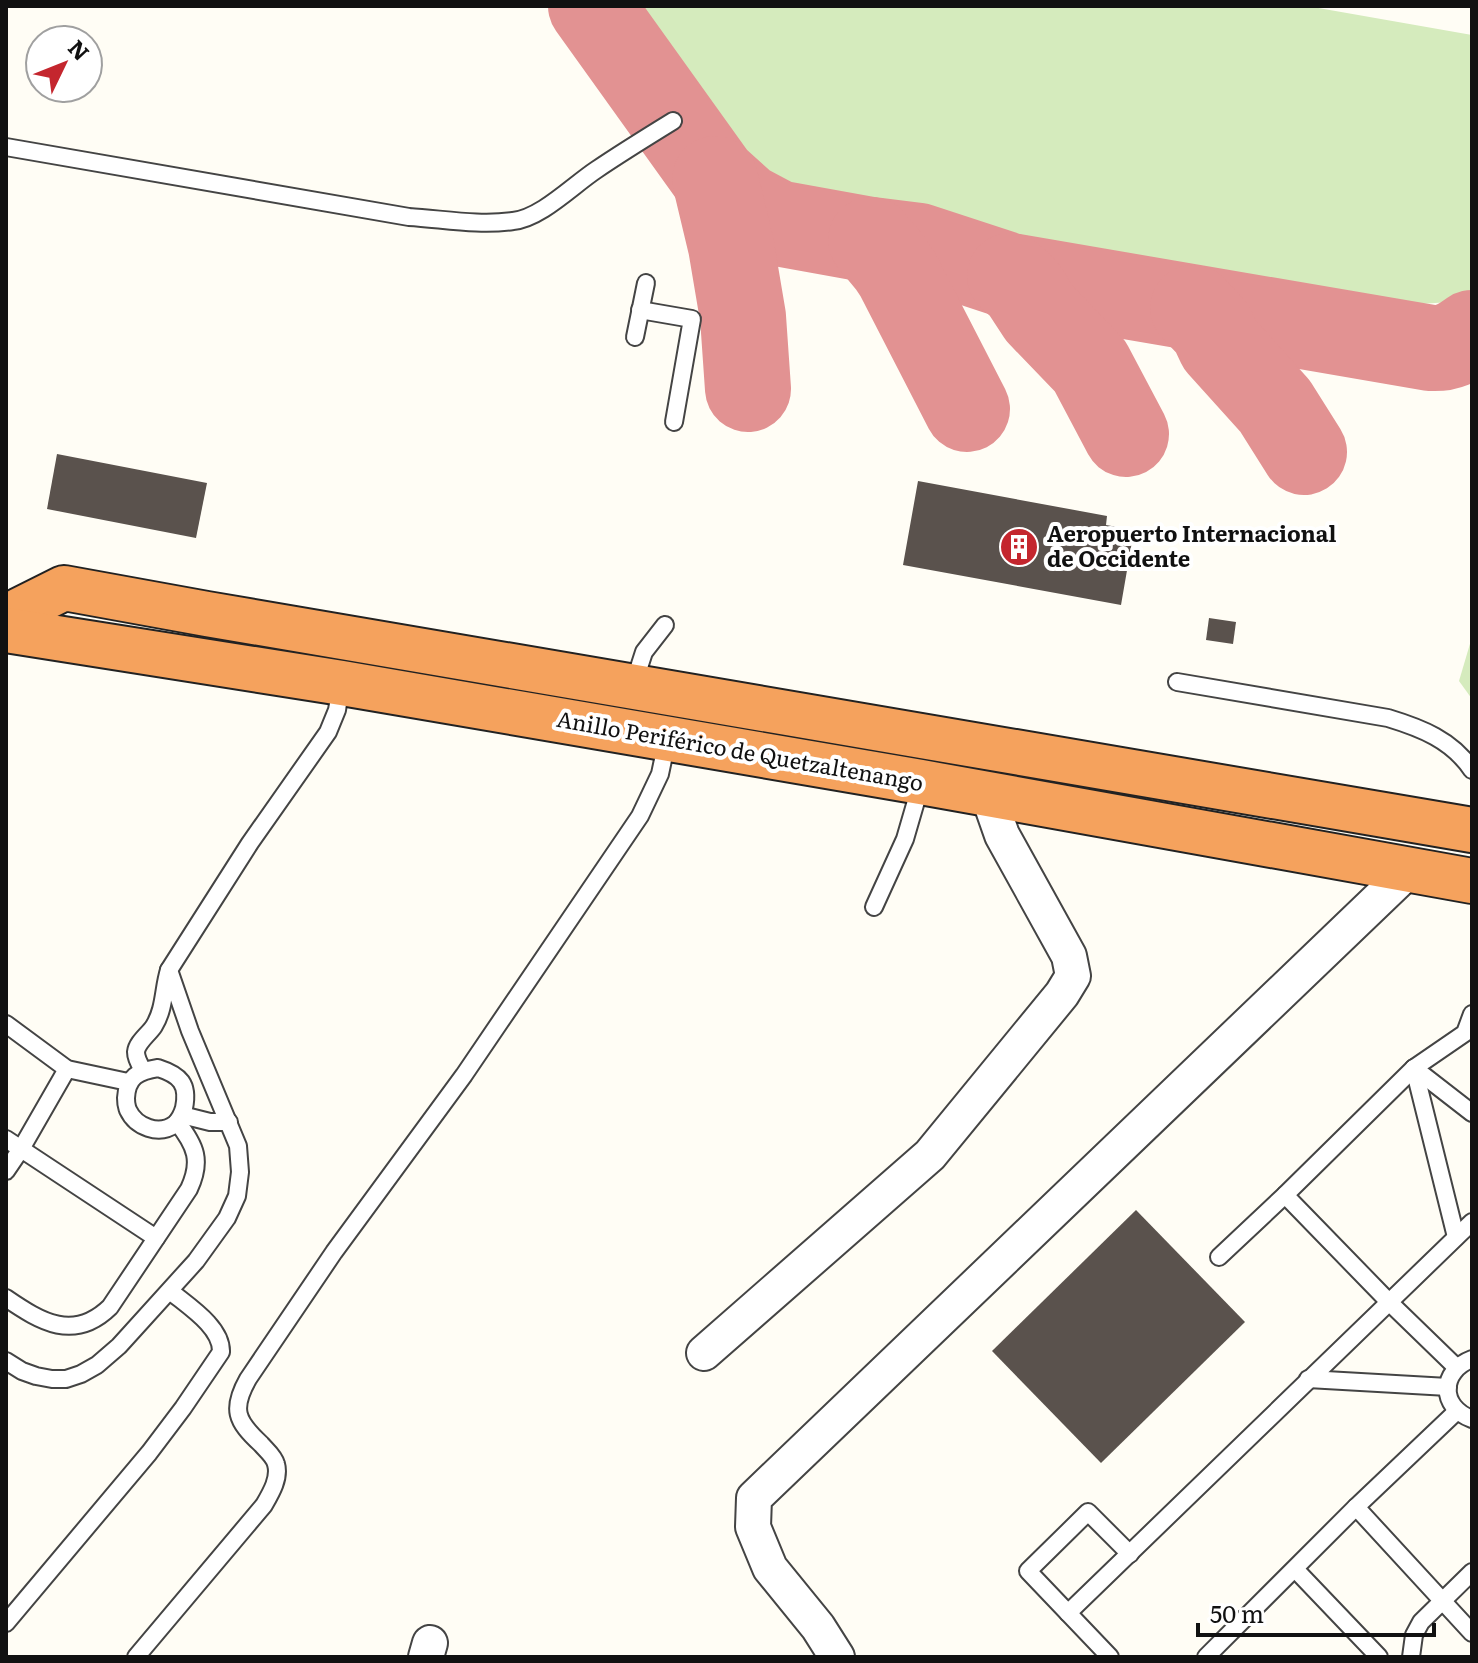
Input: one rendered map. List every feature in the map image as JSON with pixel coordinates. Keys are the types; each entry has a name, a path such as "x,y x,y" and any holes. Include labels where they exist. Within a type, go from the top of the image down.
{"highway":[{"name":"Anillo Periférico de Quetzaltenango","path":"6,579 1472,830"},
{"path":"6,627 20,610 64,588"},
{"path":"6,627 62,618 233,641 314,647 355,639"},
{"name":"Anillo Periférico de Quetzaltenango","path":"6,627 921,782 1472,881"}],"street":[{"path":"704,1353 930,1155 1062,994 1073,976 1069,956 1002,835 988,795"},
{"path":"837,1657 818,1627 770,1568 753,1527 754,1498 1410,869"}],"lane":[{"path":"6,147 409,217 476,222 513,221 528,218 673,121"},
{"path":"635,337 646,283"},
{"path":"640,310 692,319 674,422"},
{"path":"633,686 644,652 665,625"},
{"path":"1177,682 1388,718 1431,733 1449,745 1472,770"},
{"path":"143,1070 136,1054 159,1016 169,970 250,843 328,732 337,710 342,683"},
{"path":"136,1657 264,1505 273,1490 276,1464 241,1422 239,1395 248,1379 334,1252 464,1075 640,816 660,774 668,739"},
{"path":"874,907 905,839 921,782"},
{"path":"6,1361 22,1371 52,1379 66,1379 97,1365 119,1346 196,1261 227,1218 237,1196 240,1172 238,1146 190,1031 169,970"},
{"path":"1219,1257 1414,1068 1465,1033 1472,1014"},
{"path":"6,1024 67,1069 128,1082"},
{"path":"158,1068 172,1072 182,1082 187,1096 180,1118 169,1127 152,1129 135,1122 126,1107 128,1082 143,1070 158,1068"},
{"path":"1414,1068 1472,1113"},
{"path":"1414,1068 1456,1237"},
{"path":"6,1171 67,1069"},
{"path":"180,1118 229,1122"},
{"path":"6,1298 57,1326 91,1322 110,1307 195,1178 195,1148 180,1118"},
{"path":"6,1139 156,1238"},
{"path":"1285,1195 1456,1367"},
{"path":"1068,1613 1472,1222"},
{"path":"6,1623 149,1453 221,1352 222,1342 210,1325 170,1291"},
{"path":"1206,1657 1356,1507 1464,1415 1448,1396 1448,1387 1451,1373 1456,1367 1472,1359"},
{"path":"1308,1379 1448,1387"},
{"path":"1356,1507 1472,1633"},
{"path":"1110,1657 1028,1571 1088,1512 1130,1554"},
{"path":"1295,1569 1379,1657"},
{"path":"1411,1657 1416,1630 1472,1572"}],"green space":[{"path":"636,6 1307,6 1472,35 1472,293 1451,302 1403,305 802,198 779,186 732,140"},
{"path":"1472,637 1472,699 1459,681"}],"building":[{"path":"57,454 207,483 196,538 47,509"},
{"name":"Aeropuerto Internacional de Occidente","path":"918,481 1107,516 1106,525 1134,530 1121,605 903,565"},
{"path":"1209,618 1236,622 1233,644 1206,640"},
{"path":"1136,1210 1245,1322 1101,1463 992,1351"}],"taxiway":[{"path":"591,6 715,179 745,206 777,223 919,246 1010,276 1431,348 1453,345 1472,333"},
{"path":"715,179 743,317 748,389"},
{"path":"871,240 898,275 967,409"},
{"path":"1010,276 1023,288 1040,314 1090,366 1126,434"},
{"path":"1193,308 1212,328 1220,345 1275,406 1304,452"}],"place":[{"name":"Aeropuerto Internacional de Occidente","path":"1019,547"}]}
